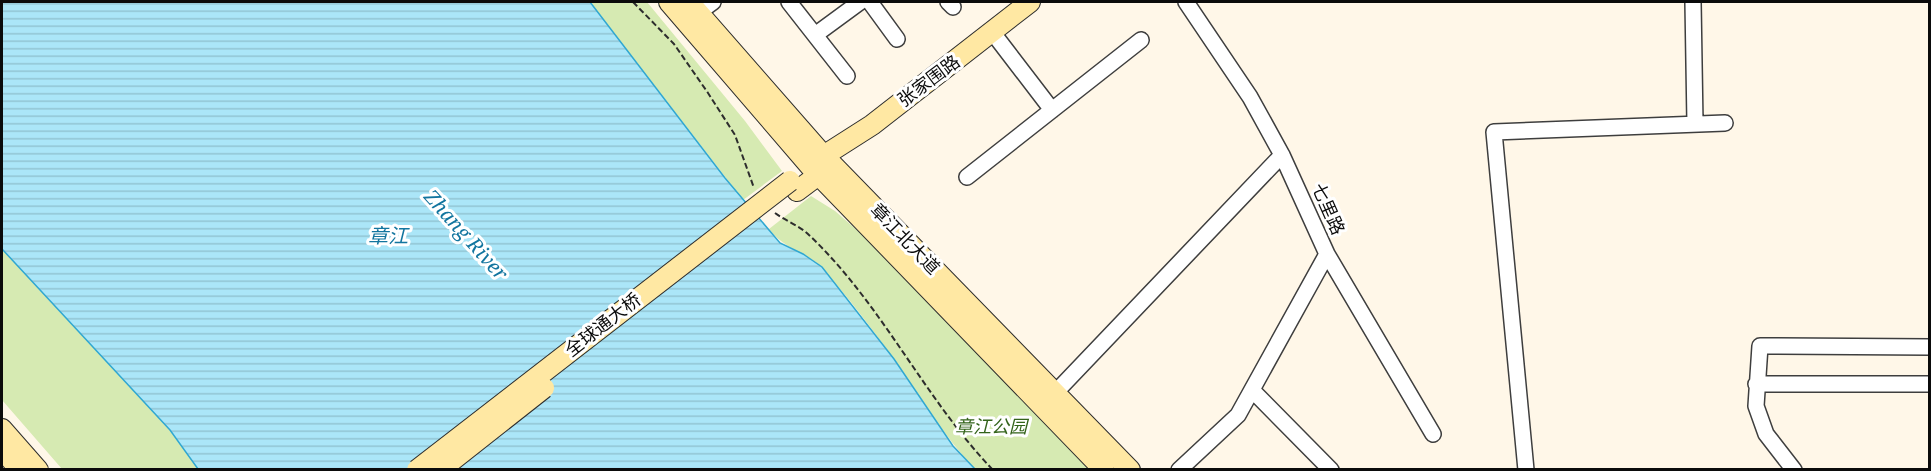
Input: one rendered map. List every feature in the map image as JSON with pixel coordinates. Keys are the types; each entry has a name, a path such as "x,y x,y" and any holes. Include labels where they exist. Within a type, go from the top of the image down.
{"main road":[{"name":"章江北大道","path":"669,2 1104,470"},
{"name":"张家围路","path":"794,186 1030,2"},
{"name":"章江北大道","path":"700,5 821,165 1055,393 1130,470"},
{"name":"全球通大桥","path":"417,470 794,186"},
{"name":"全球通大桥","path":"440,470 794,186"},
{"path":"2,429 38,470"},
{"path":"2,449 20,470"}],"street":[{"path":"789,2 847,76"},
{"path":"815,35 860,2"},
{"path":"870,2 897,39"},
{"name":"七里路","path":"1186,2 1250,97 1282,155 1327,254 1433,434"},
{"path":"1693,2 1695,124"},
{"path":"993,33 1052,110"},
{"path":"966,177 1141,40"},
{"path":"1526,470 1494,132 1725,123"},
{"path":"1055,393 1282,155"},
{"path":"1179,470 1238,415 1327,254"},
{"path":"1794,470 1766,434 1756,406 1760,346 1929,346"},
{"path":"1756,384 1929,384"},
{"path":"1253,391 1331,470"}],"path":[{"path":"633,2 674,44 708,93 735,135 750,182 759,196"},
{"path":"768,207 807,233 829,256 864,299 966,442 993,470"}],"green space":[{"path":"590,2 647,2 745,121 782,171 743,200"},
{"name":"章江公园","path":"811,196 835,211 865,237 1090,469 975,469 933,416 860,313 823,269 810,258 782,242 769,229"},
{"path":"2,249 170,430 198,469 62,469 2,400"}],"water":[{"name":"章江","path":"2,2 590,2 725,178 780,243 803,254 822,267 894,359 953,446 975,469 198,469 170,430 2,249"}],"water label":[{"name":"Zhang River","path":"466,235"}]}
